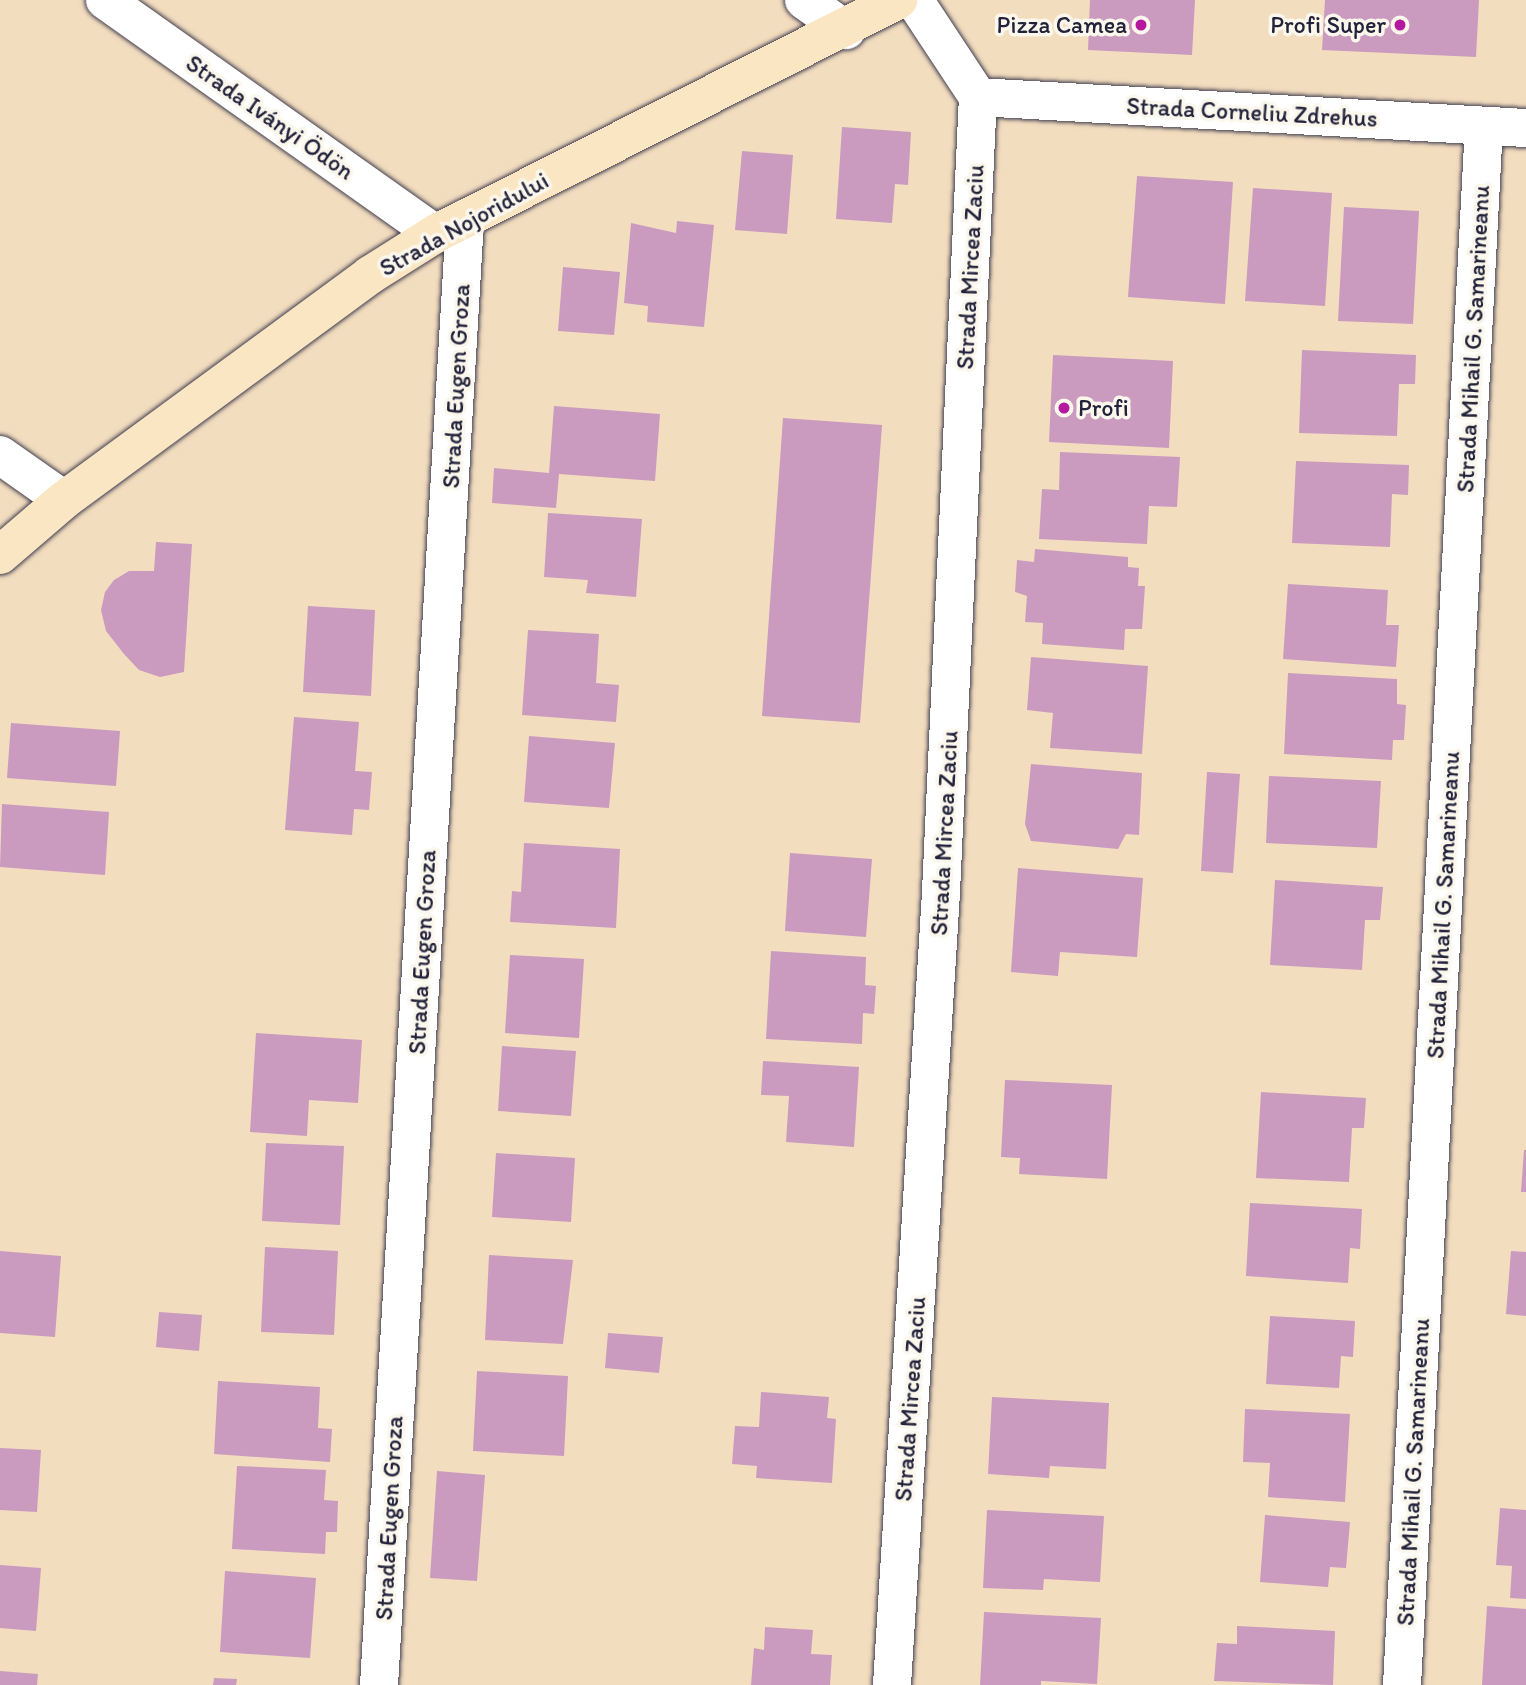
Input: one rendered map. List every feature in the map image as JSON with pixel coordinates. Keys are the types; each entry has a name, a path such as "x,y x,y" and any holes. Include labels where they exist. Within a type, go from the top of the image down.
{"main road":[{"name":"Strada Nojoridului","path":"0,555 64,500 370,275 450,227 846,30 898,0"}],"street":[{"name":"Strada Iványi Ödön","path":"105,0 450,227"},
{"path":"804,0 846,30"},
{"path":"914,0 978,97"},
{"name":"Strada Corneliu Zdrehus","path":"978,97 1526,128"},
{"name":"Strada Mircea Zaciu","path":"892,1685 941,892 978,97"},
{"name":"Strada Mihail G. Samarineanu","path":"1402,1685 1484,126"},
{"name":"Strada Eugen Groza","path":"379,1685 450,227"},
{"path":"0,455 64,500"}],"building":[{"name":"Pizza Camea","path":"1090,0 1195,0 1192,55 1088,50"},
{"name":"Profi Super","path":"1325,0 1479,0 1476,57 1322,50"},
{"path":"842,127 911,132 908,185 895,184 892,223 836,219"},
{"path":"742,151 793,155 787,234 735,230"},
{"path":"1137,176 1233,182 1225,304 1128,297"},
{"path":"1253,188 1332,193 1325,306 1245,301"},
{"path":"1344,207 1419,211 1413,324 1338,321"},
{"path":"677,221 714,225 704,327 647,322 648,306 624,303 631,223 676,233"},
{"path":"563,267 620,272 614,335 558,331"},
{"path":"1302,350 1416,355 1415,384 1399,384 1397,436 1299,433"},
{"path":"1053,355 1173,361 1169,448 1049,442"},
{"path":"554,406 660,414 655,481 559,474 556,508 492,503 494,468 549,473"},
{"path":"783,418 882,425 860,723 762,716"},
{"path":"1060,452 1180,457 1177,507 1149,506 1147,544 1039,539 1042,489 1059,490"},
{"path":"1296,461 1409,465 1408,495 1392,494 1390,547 1292,543"},
{"path":"548,513 642,519 636,597 586,593 588,580 544,577"},
{"path":"156,542 192,544 184,672 160,677 139,670 124,654 106,631 101,610 105,592 114,580 129,571 154,571"},
{"path":"1035,549 1128,557 1128,567 1139,568 1138,586 1145,586 1142,629 1125,629 1124,650 1042,644 1043,623 1025,622 1027,596 1015,592 1017,560 1034,562"},
{"path":"1288,584 1388,590 1386,625 1399,625 1396,667 1283,659"},
{"path":"308,606 375,610 371,696 303,692"},
{"path":"528,630 599,634 596,683 619,685 616,722 522,715"},
{"path":"1031,657 1148,666 1142,754 1050,748 1053,713 1027,710"},
{"path":"1288,673 1397,679 1397,704 1406,705 1404,740 1393,740 1392,760 1284,754"},
{"path":"294,717 359,722 355,771 372,772 369,810 354,809 352,835 285,830"},
{"path":"11,723 120,731 116,786 7,778"},
{"path":"529,736 615,743 609,808 524,802"},
{"path":"1031,764 1142,773 1139,835 1126,834 1118,849 1031,841 1025,824"},
{"path":"1207,772 1240,774 1233,873 1201,871"},
{"path":"1269,776 1381,781 1377,848 1266,843"},
{"path":"2,804 109,812 105,875 0,867"},
{"path":"524,843 620,849 616,928 510,922 512,891 521,892"},
{"path":"790,853 872,859 866,937 785,931"},
{"path":"1018,868 1143,878 1137,957 1060,952 1058,976 1011,972"},
{"path":"1275,880 1383,887 1380,920 1365,920 1362,970 1270,965"},
{"path":"771,951 866,957 865,985 876,986 874,1014 863,1013 862,1044 766,1039"},
{"path":"510,955 584,959 579,1038 505,1033"},
{"path":"256,1033 362,1040 358,1103 309,1100 307,1136 250,1132"},
{"path":"502,1046 576,1051 571,1116 498,1111"},
{"path":"763,1061 859,1067 854,1147 786,1142 789,1096 761,1095"},
{"path":"1005,1080 1112,1085 1107,1179 1019,1174 1020,1158 1001,1157"},
{"path":"1261,1092 1366,1098 1364,1128 1352,1128 1349,1182 1256,1178"},
{"path":"266,1143 344,1146 340,1225 262,1221"},
{"path":"1524,1150 1526,1192 1521,1192"},
{"path":"496,1153 575,1158 571,1222 492,1217"},
{"path":"1250,1203 1362,1209 1360,1249 1350,1248 1348,1283 1246,1276"},
{"path":"265,1247 338,1251 334,1335 261,1332"},
{"path":"0,1251 61,1256 55,1337 0,1333"},
{"path":"1511,1251 1526,1252 1526,1316 1506,1314"},
{"path":"489,1255 573,1260 563,1344 485,1340"},
{"path":"159,1312 202,1315 199,1351 156,1347"},
{"path":"1270,1316 1355,1321 1353,1357 1341,1356 1339,1388 1266,1384"},
{"path":"608,1333 663,1337 659,1373 605,1368"},
{"path":"477,1371 568,1376 564,1456 473,1451"},
{"path":"218,1381 320,1387 318,1428 332,1429 330,1462 214,1454"},
{"path":"761,1392 829,1397 827,1418 836,1419 832,1483 756,1478 757,1466 732,1464 735,1426 759,1427"},
{"path":"992,1397 1109,1403 1106,1469 1050,1466 1049,1478 988,1474"},
{"path":"1245,1409 1350,1414 1345,1502 1268,1497 1270,1463 1243,1462"},
{"path":"0,1448 41,1450 37,1512 0,1510"},
{"path":"237,1466 326,1470 324,1500 338,1501 337,1532 326,1532 325,1554 232,1549"},
{"path":"437,1471 485,1475 477,1581 430,1578"},
{"path":"1500,1508 1526,1510 1526,1599 1510,1598 1512,1566 1496,1565"},
{"path":"987,1510 1104,1516 1100,1582 1044,1579 1043,1590 983,1588"},
{"path":"1265,1515 1350,1522 1346,1568 1330,1567 1328,1587 1260,1582"},
{"path":"0,1565 41,1568 36,1631 0,1628"},
{"path":"225,1571 316,1578 310,1658 220,1652"},
{"path":"1487,1606 1526,1609 1526,1685 1482,1685"},
{"path":"984,1612 1101,1618 1097,1684 1041,1681 1041,1685 980,1685"},
{"path":"1237,1626 1335,1631 1333,1685 1214,1681 1217,1643 1237,1644"},
{"path":"765,1627 813,1630 811,1654 832,1655 830,1685 751,1685 754,1648 764,1650"},
{"path":"0,1671 38,1674 37,1685 0,1685"},
{"path":"214,1678 237,1679 236,1685 213,1685"}],"place":[{"name":"Pizza Camea","path":"1141,25"},
{"name":"Profi Super","path":"1400,25"},
{"name":"Profi","path":"1064,408"}]}
